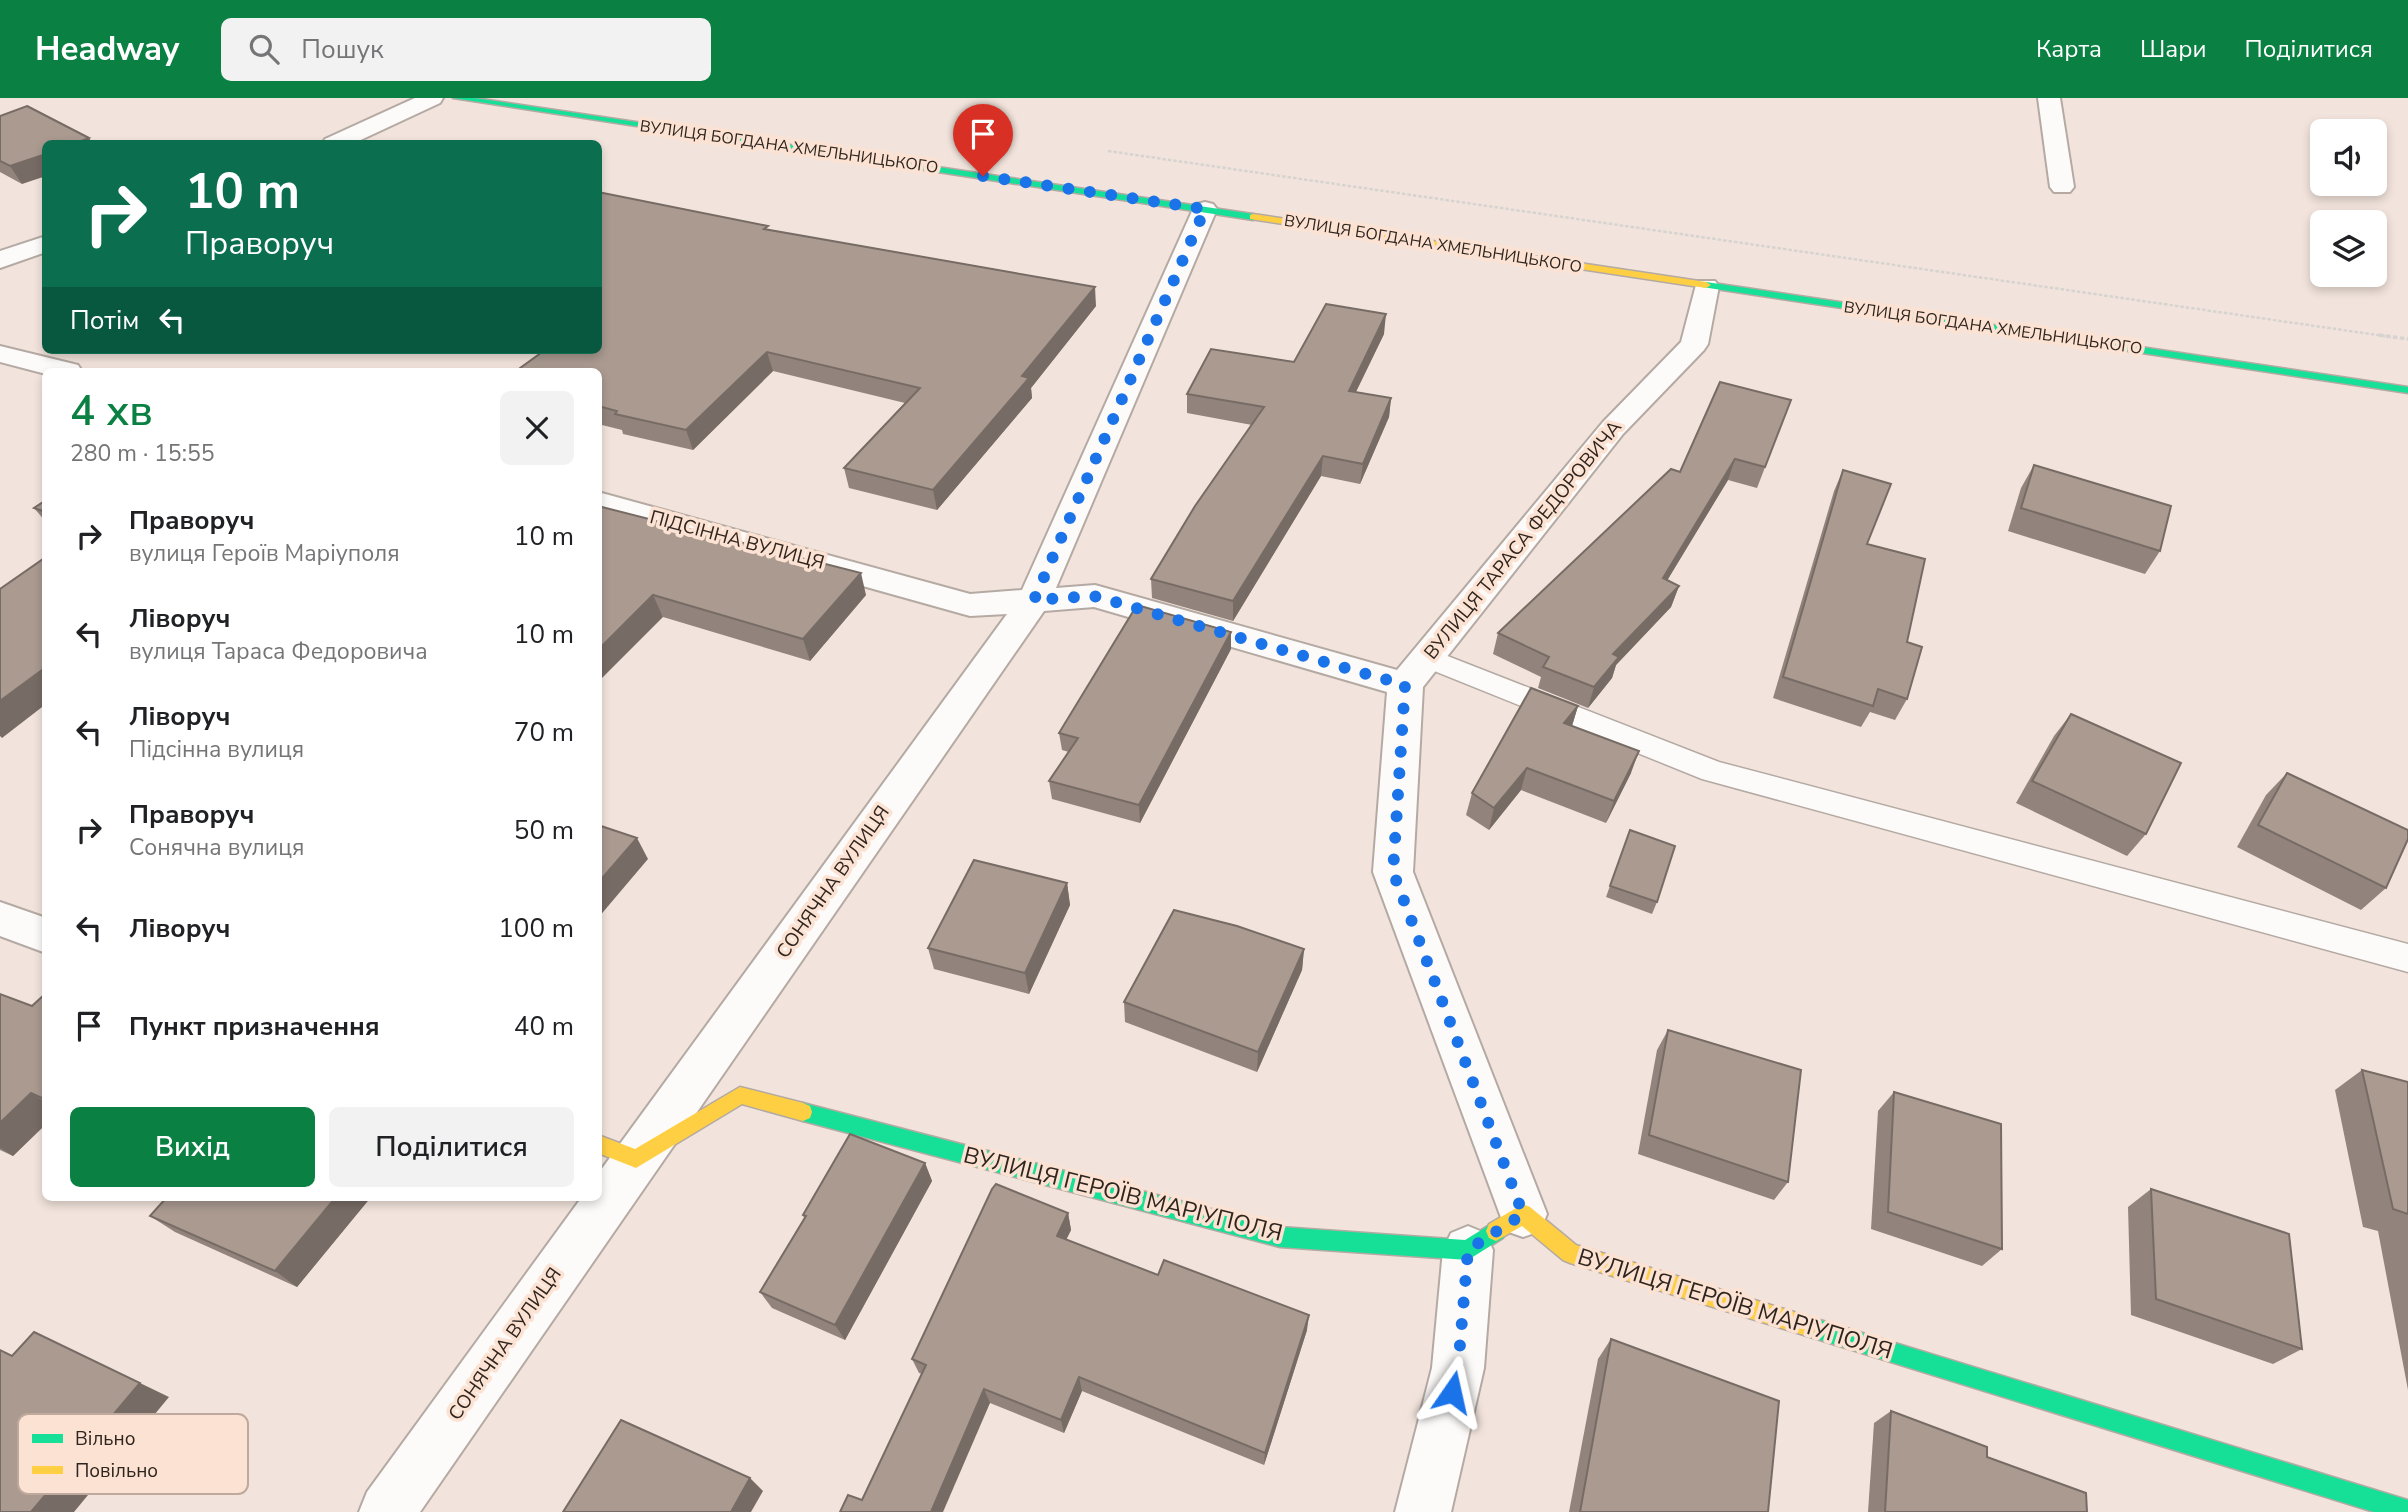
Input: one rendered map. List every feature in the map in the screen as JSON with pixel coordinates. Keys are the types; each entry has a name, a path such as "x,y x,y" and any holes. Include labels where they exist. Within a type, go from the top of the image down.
{"main road":[{"name":"ВУЛИЦЯ БОГДАНА ХМЕЛЬНИЦЬКОГО","path":"457,98 2408,390"},
{"name":"ВУЛИЦЯ ГЕРОЇВ МАРІУПОЛЯ","path":"636,1159 740,1095 1280,1237 1468,1250"},
{"path":"602,1146 636,1159"},
{"path":"1468,1250 1523,1214"},
{"name":"ВУЛИЦЯ ГЕРОЇВ МАРІУПОЛЯ","path":"1523,1214 1570,1253 2408,1511"}],"street":[{"path":"342,140 432,98"},
{"path":"2049,98 2062,187"},
{"name":"СОНЯЧНА ВУЛИЦЯ","path":"387,1512 1034,600 1205,209"},
{"path":"0,260 42,244"},
{"name":"ВУЛИЦЯ ТАРАСА ФЕДОРОВИЧА","path":"1416,671 1613,428 1694,344 1706,286"},
{"path":"0,354 56,368"},
{"name":"ПІДСІННА ВУЛИЦЯ","path":"602,503 970,605 1094,596 1416,671"},
{"path":"1416,671 1393,872 1523,1214"},
{"path":"0,919 42,935"},
{"path":"1423,1512 1458,1368 1468,1250"}],"lane":[{"path":"1416,671 1712,771 2408,958"}],"path":[{"path":"1101,150 2408,339"}],"building":[{"path":"27,106 89,138 42,140 42,155 10,166 0,161 0,116"},
{"path":"602,193 768,226 764,229 1095,287 1022,376 1029,378 933,490 844,468 920,388 767,352 686,430 615,414 617,411 602,407 602,368 520,368 539,354 602,354"},
{"path":"1326,304 1386,314 1349,391 1391,398 1363,464 1323,456 1233,601 1151,579 1195,506 1264,407 1187,394 1211,349 1294,362"},
{"path":"1720,382 1791,400 1765,467 1735,459 1663,578 1679,586 1613,654 1619,657 1594,687 1543,667 1549,657 1498,633 1671,469 1680,472"},
{"path":"2034,465 2171,506 2160,551 2021,508"},
{"path":"1843,470 1891,484 1867,544 1925,559 1907,642 1922,647 1907,699 1878,689 1873,706 1783,677"},
{"path":"42,503 42,511 34,508"},
{"path":"602,507 861,573 803,639 653,595 602,646"},
{"path":"42,560 42,670 0,701 0,589"},
{"path":"1137,605 1231,632 1139,805 1049,781 1078,738 1059,733"},
{"path":"1531,688 1578,706 1564,723 1639,751 1614,801 1527,768 1494,808 1472,793"},
{"path":"2071,714 2181,763 2146,834 2032,781"},
{"path":"2287,773 2408,830 2408,839 2386,888 2258,825"},
{"path":"602,826 637,838 602,878"},
{"path":"1630,830 1675,846 1657,902 1610,886"},
{"path":"974,860 1067,883 1025,973 928,948"},
{"path":"1174,910 1237,926 1304,949 1258,1052 1124,1002"},
{"path":"0,994 32,1006 42,997 42,1098 31,1093 0,1123"},
{"path":"1668,1030 1801,1070 1788,1182 1649,1135"},
{"path":"2362,1070 2408,1082 2408,1214 2393,1209"},
{"path":"1894,1092 2001,1124 2002,1249 1888,1212"},
{"path":"850,1134 925,1163 835,1325 760,1292 806,1216 803,1215"},
{"path":"996,1184 1068,1213 1057,1236 1158,1275 1164,1260 1309,1315 1265,1453 1079,1377 1061,1420 984,1389 931,1512 840,1512 848,1495 862,1500 926,1365 912,1359"},
{"path":"2151,1189 2289,1234 2302,1349 2156,1299"},
{"path":"163,1201 333,1201 275,1271 150,1216"},
{"path":"34,1332 140,1383 114,1414 18,1414 18,1494 46,1494 31,1512 0,1512 0,1350 12,1356"},
{"path":"1611,1339 1779,1401 1768,1512 1580,1512"},
{"path":"1891,1411 1987,1447 1987,1457 2086,1493 2087,1512 1885,1512"},
{"path":"621,1420 750,1478 731,1512 563,1512"}],"traffic: fast":[{"path":"457,98 1253,217"},
{"path":"1706,285 2408,390"},
{"path":"803,1112 1280,1237 1468,1250 1496,1231"},
{"path":"1807,1326 2408,1511"}],"traffic: slow":[{"path":"1253,217 1706,285"},
{"path":"602,1146 636,1159 740,1095 803,1112"},
{"path":"1496,1231 1523,1214 1570,1253 1807,1326"}],"route":[{"path":"983,176 1205,209 1034,600 1094,596 1405,685 1393,872 1523,1214 1468,1250 1458,1368 1452,1392"}]}
